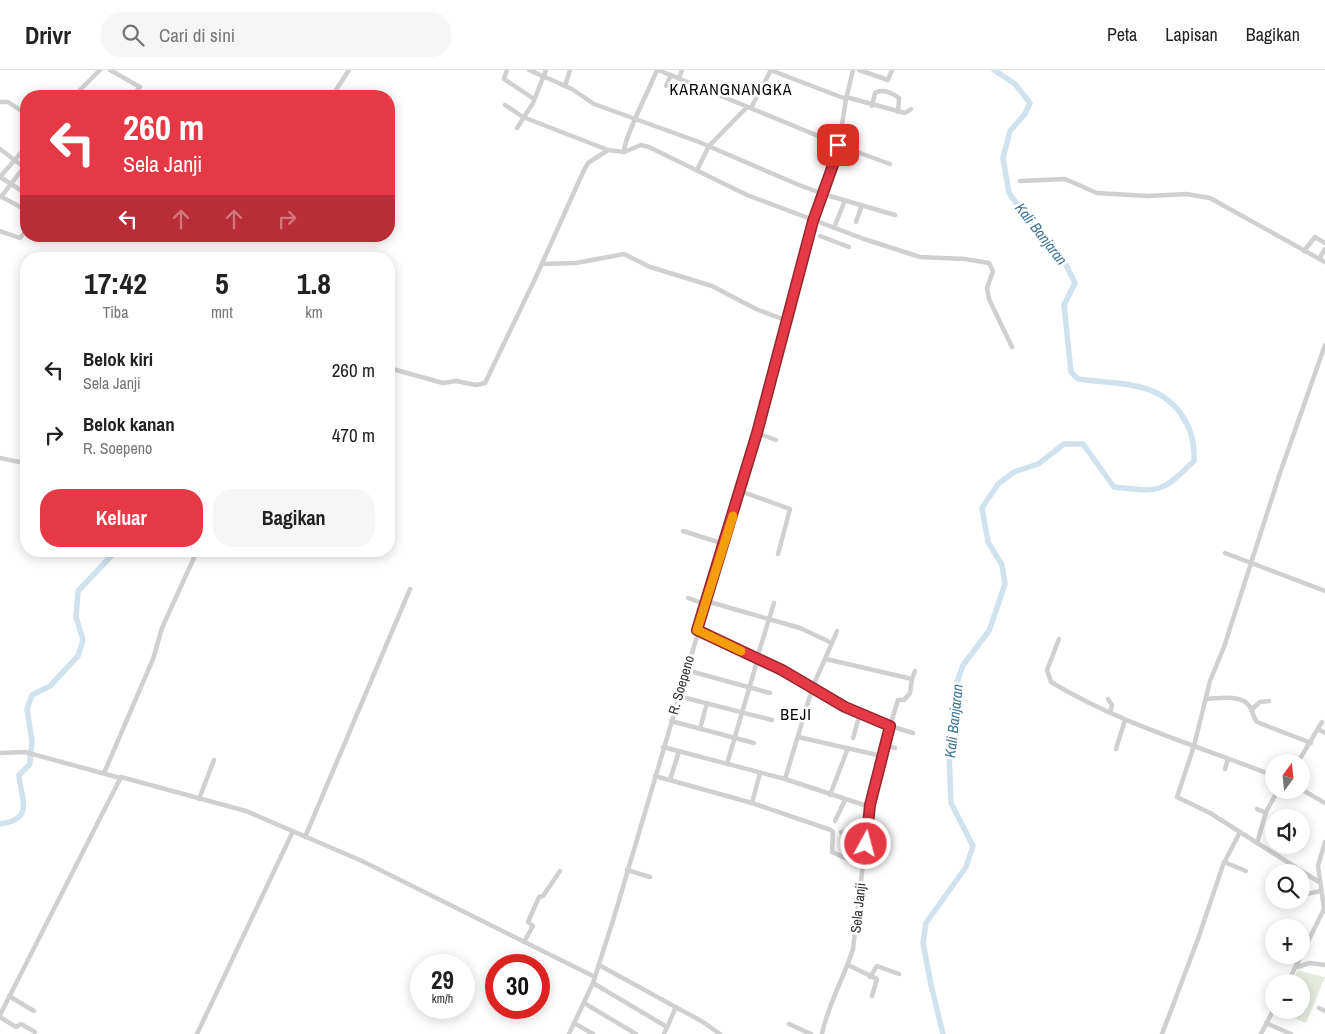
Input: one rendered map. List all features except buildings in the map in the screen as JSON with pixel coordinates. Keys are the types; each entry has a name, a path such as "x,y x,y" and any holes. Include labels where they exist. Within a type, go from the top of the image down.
{"street":[{"path":"80,90 100,70"},
{"path":"110,70 140,88 138,90"},
{"path":"336,90 348,70"},
{"path":"507,70 504,79 534,99"},
{"path":"529,70 542,78 565,86 594,104 709,146 823,194 895,215"},
{"path":"517,128 534,99 546,70"},
{"path":"565,86 570,70"},
{"path":"624,152 624,141 658,70 838,145 890,164"},
{"path":"679,78 682,70"},
{"path":"697,170 709,146 749,107 771,70 872,106 905,113 911,109"},
{"name":"R. Soepeno","path":"569,1034 593,984 599,965 697,630 740,491 757,433 785,320 812,233 813,221 838,145 853,70"},
{"path":"859,70 888,80 892,70"},
{"path":"666,86 671,75"},
{"path":"872,106 876,93 882,91 899,98 898,112"},
{"path":"0,102 8,102 20,110"},
{"path":"505,105 523,116 608,150 624,152 644,146 747,195 813,221 920,257 965,259 992,265 993,271 988,285 988,293 994,311 1012,348"},
{"path":"0,149 20,164"},
{"path":"395,370 443,383 456,381 476,385 485,383 542,264 584,170 588,163 608,150"},
{"path":"20,154 0,177 20,190"},
{"path":"20,173 1,196 20,207"},
{"path":"1020,181 1067,180 1098,192 1148,196 1186,194 1208,197 1325,262"},
{"path":"834,228 845,200"},
{"path":"856,222 862,205"},
{"path":"0,231 20,238"},
{"path":"820,236 849,247"},
{"path":"1304,251 1315,237 1325,243"},
{"path":"1319,259 1325,249"},
{"path":"542,264 576,263 624,254 650,267 712,286 756,309 785,320"},
{"path":"1289,864 1210,812 1178,799 1207,699 1210,681 1252,563 1280,474 1325,345"},
{"path":"757,433 776,440"},
{"path":"0,459 20,461"},
{"path":"740,491 790,509 778,554"},
{"path":"683,530 724,544"},
{"path":"1225,553 1325,591"},
{"path":"104,773 153,659 162,628 194,557"},
{"path":"306,837 410,589"},
{"path":"688,598 800,628 832,643"},
{"path":"727,764 774,603"},
{"path":"697,630 813,686 860,714 913,733"},
{"path":"785,779 813,686 837,631"},
{"path":"1059,639 1047,670 1051,682 1125,720 1265,773"},
{"path":"826,659 912,679 914,671"},
{"path":"686,670 770,693"},
{"name":"Sela Janji","path":"822,1034 829,1005 848,965 856,936 870,807 882,756 898,700 904,700 909,695 912,679"},
{"path":"678,696 772,720"},
{"path":"1207,699 1222,697 1242,700 1249,704 1257,722 1311,743"},
{"path":"1108,699 1112,705 1110,712"},
{"path":"1251,710 1260,702 1269,701"},
{"path":"700,729 707,703"},
{"path":"853,738 860,714"},
{"path":"1116,749 1125,720"},
{"path":"671,721 754,743"},
{"path":"1303,754 1322,722"},
{"path":"1318,729 1325,733"},
{"path":"798,737 882,756"},
{"path":"886,746 895,748"},
{"path":"663,747 785,779 870,807"},
{"path":"830,795 848,748"},
{"path":"670,780 679,751"},
{"path":"0,753 24,752 246,811 393,876 595,977"},
{"path":"1225,769 1228,759"},
{"path":"199,799 214,760"},
{"path":"752,803 760,773"},
{"path":"655,776 752,803 831,830 833,832 832,852 863,866"},
{"path":"35,1032 21,1024 17,1027 0,1016 120,778"},
{"path":"1310,794 1325,803"},
{"path":"836,821 845,800"},
{"path":"1257,809 1265,813"},
{"path":"1256,843 1265,816"},
{"path":"196,1034 293,831"},
{"path":"841,832 866,840"},
{"path":"1162,1034 1198,939 1224,862 1240,832"},
{"path":"1310,938 1324,909 1318,866 1325,842"},
{"path":"1224,862 1246,871"},
{"path":"628,870 650,877"},
{"path":"524,942 533,926 528,922 539,897 544,896 557,879 560,871"},
{"path":"1310,877 1319,882"},
{"path":"1310,894 1323,893"},
{"path":"1310,963 1325,965"},
{"path":"1293,974 1298,964"},
{"path":"1296,968 1307,964"},
{"path":"599,965 676,1007 720,1034"},
{"path":"848,965 877,979 872,996"},
{"path":"870,977 877,966 899,974"},
{"path":"593,984 667,1027"},
{"path":"9,996 34,1011"},
{"path":"0,1000 5,1003"},
{"path":"584,1003 636,1034"},
{"path":"664,1034 676,1007"},
{"path":"1319,1008 1325,1011"},
{"path":"1261,1034 1268,1019"},
{"path":"574,1023 593,1034"},
{"path":"1266,1023 1291,1034"},
{"path":"789,1024 810,1034"}],"shaded area":[{"path":"1298,970 1325,977 1310,1013 1310,974 1296,974"},
{"path":"1297,1019 1308,1019 1306,1023"}],"waterway":[{"name":"Kali Banjaran","path":"943,1034 923,943 926,923 966,867 973,846 951,803 949,750 955,688 963,665 989,631 1005,584 1002,565 988,542 982,508 998,484 1014,472 1038,464 1064,444 1083,444 1114,487 1141,490 1158,488 1174,480 1194,461 1194,448 1187,424 1181,414 1163,397 1152,391 1132,385 1078,379 1071,372 1064,305 1075,283 1062,257 1031,223 1009,193 1003,158 1010,131 1025,114 1030,103 1015,84 994,70"},
{"path":"0,824 18,818 22,813 23,800 19,775 30,764 32,741 27,709 32,695 50,686 78,656 83,640 76,617 78,591 110,557"}],"slow traffic":[{"path":"733,516 697,630 741,651"}],"district":[{"name":"KARANGNANGKA","path":"731,89"},
{"name":"BEJI","path":"796,714"}],"route":[{"path":"838,145 838,151 813,221 801,272 785,320 753,446 697,630 813,686 845,707 890,726 870,805 866,844"}]}
